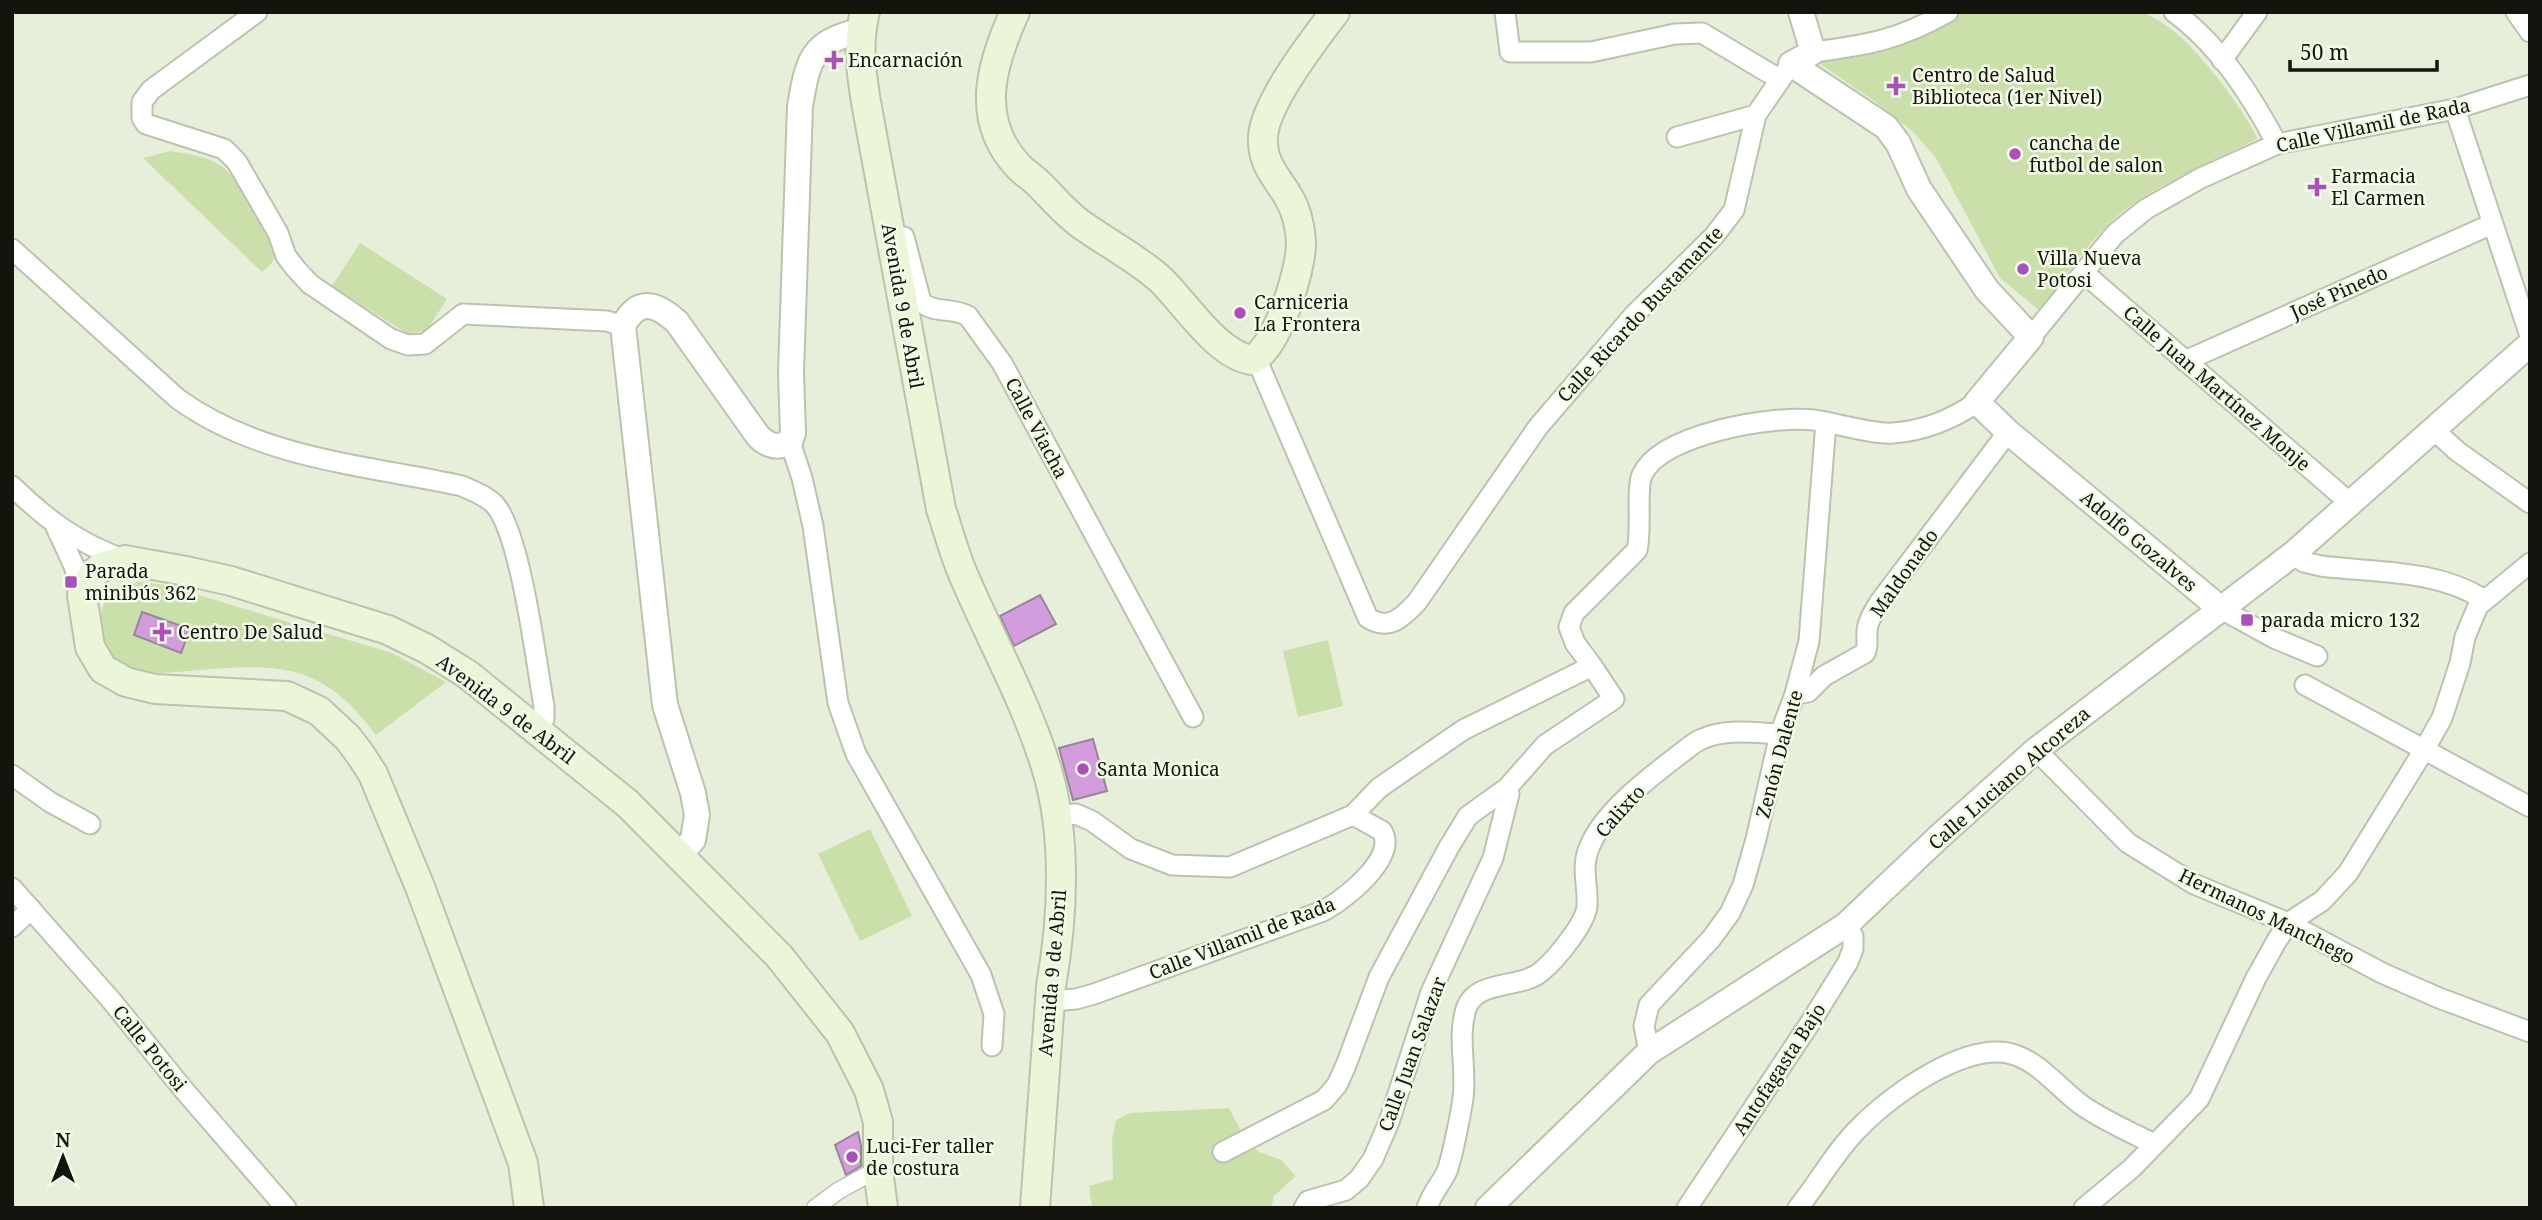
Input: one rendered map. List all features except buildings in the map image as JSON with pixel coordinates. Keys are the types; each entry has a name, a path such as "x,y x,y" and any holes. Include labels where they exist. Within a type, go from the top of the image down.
{"main road":[{"path":"1015,12 995,59 991,105 996,131 1018,165 1080,224 1159,278 1221,345 1245,359 1256,358 1266,348 1275,331 1298,264 1301,244 1293,206 1266,163 1264,127 1290,75 1335,12"},
{"name":"Avenida 9 de Abril","path":"862,22 860,61 941,509 962,573 1013,679 1033,728 1048,772 1055,816 1060,866 1060,911 1050,1001 1041,1205"},
{"path":"125,560 101,568 93,574 82,594 90,647 103,669 127,682 155,689 287,695 319,711 348,738 373,774 420,887 523,1163 529,1208"},
{"name":"Avenida 9 de Abril","path":"125,560 231,582 388,630 427,649 467,674 628,804 779,956 840,1033 869,1090 878,1122 878,1169 883,1208"}],"street":[{"path":"257,12 151,90 142,102 142,118 146,124 224,149 237,162 278,233 286,256 310,284 391,339 408,345 425,344 463,314 607,321 623,326"},
{"path":"1801,12 1813,52"},
{"name":"Calle Ricardo Bustamante","path":"1256,358 1367,618 1385,625 1404,616 1538,427 1634,315 1714,236 1734,210 1756,115 1785,72 1813,52 1871,45 1906,34 1948,12"},
{"path":"2174,12 2203,37 2222,60 2255,103 2277,144"},
{"path":"2222,60 2258,12"},
{"path":"2516,12 2530,33"},
{"path":"1506,15 1510,52 1591,52 1675,34 1702,33 1785,72 1886,127 1898,143 1919,189 1987,289 2031,337"},
{"path":"862,22 830,39 819,49 804,80 800,106 791,373 793,433 790,442 813,526 838,703 856,754 981,975 994,1014 992,1046"},
{"name":"Calle Villamil de Rada","path":"1592,666 1575,643 1569,627 1574,613 1637,550 1640,537 1641,478 1651,461 1668,449 1717,431 1779,421 1810,419 1888,434 1907,432 1961,413 1977,402 2115,234 2146,209 2201,178 2277,144 2455,109 2530,85"},
{"path":"2455,109 2530,336"},
{"path":"1676,137 1756,115"},
{"name":"Calle Viacha","path":"877,165 892,188 920,302 932,308 960,311 968,316 1002,363 1193,717"},
{"name":"José Pinedo","path":"2185,360 2492,224"},
{"path":"12,248 178,399 201,416 294,453 462,486 477,492 494,504 505,521 522,584 544,706 544,719 538,733"},
{"name":"Calle Juan Martínez Monje","path":"2084,273 2350,503"},
{"path":"679,855 693,839 697,815 693,793 665,705 623,326 634,310 643,306 661,308 677,322 758,436 775,446 790,442"},
{"name":"Calle Luciano Alcoreza","path":"1488,1208 1648,1052 1846,925 2036,750 2293,554 2530,344"},
{"name":"Adolfo Gozalves","path":"1977,402 2007,432 2221,610 2274,638 2317,656"},
{"name":"Zenón Dalente","path":"1648,1052 1644,1026 1649,1005 1711,939 1730,913 1756,839 1780,734 1795,694 1809,641 1826,422"},
{"path":"2433,429 2457,451 2530,503"},
{"name":"Maldonado","path":"1795,694 1808,692 1824,676 1865,653 1870,619 1879,603 2007,432"},
{"path":"12,486 56,526 82,542 125,560"},
{"path":"56,526 74,566 82,594"},
{"path":"2293,554 2304,562 2321,566 2429,577 2470,591 2483,599"},
{"path":"2084,1208 2132,1168 2199,1099 2256,978 2288,923 2333,891 2348,873 2424,750 2442,718 2470,618 2483,599 2530,563"},
{"path":"1055,816 1076,814 1091,821 1131,849 1172,865 1230,867 1353,815 1380,788 1463,730 1592,666 1614,699 1545,745 1507,788 1468,816 1379,977 1337,1085 1324,1100 1223,1152"},
{"path":"2305,685 2530,807"},
{"name":"Calixto","path":"1427,1208 1430,1197 1447,1170 1463,1098 1462,1040 1466,1008 1474,996 1488,989 1519,983 1543,971 1579,925 1587,909 1584,867 1588,849 1597,832 1654,774 1702,738 1731,732 1780,734"},
{"name":"Hermanos Manchego","path":"2036,750 2128,843 2194,884 2288,923 2382,973 2530,1032"},
{"path":"12,775 50,802 90,824"},
{"name":"Calle Juan Salazar","path":"1304,1208 1308,1201 1346,1190 1359,1179 1373,1158 1389,1122 1431,992 1493,858 1509,794 1507,788"},
{"name":"Calle Villamil de Rada","path":"1050,1001 1076,999 1094,994 1323,911 1339,902 1352,892 1375,865 1386,840 1382,831 1353,815"},
{"name":"Calle Potosi","path":"12,888 111,1000 183,1089 286,1208"},
{"path":"12,927 31,909"},
{"name":"Antofagasta Bajo","path":"1687,1208 1848,962 1852,954 1853,936 1846,925"},
{"path":"1798,1208 1860,1126 1897,1095 1924,1078 1944,1066 1974,1056 2004,1053 2016,1055 2034,1065 2088,1109 2154,1144"},
{"path":"815,1208 838,1191 878,1169"}],"green space":[{"path":"1954,12 2143,12 2179,36 2205,62 2258,139 2174,180 2126,209 2090,244 2040,311 2000,278 1936,158 1913,132 1877,103 1820,64 1838,52"},
{"path":"170,151 213,161 228,171 245,191 277,250 272,262 262,272 143,158"},
{"path":"360,243 447,299 427,330 408,334 332,286"},
{"path":"140,582 165,585 392,653 446,682 376,735 335,692 294,672 246,667 153,673 136,671 120,665 106,651 99,621 105,602 111,595 121,588"},
{"path":"1328,640 1343,706 1298,717 1283,651"},
{"path":"870,829 912,916 860,941 818,854"},
{"path":"1229,1108 1245,1139 1259,1152 1281,1160 1296,1176 1274,1196 1271,1208 1092,1208 1089,1186 1113,1179 1112,1140 1116,1120 1130,1113"}],"place":[{"name":"Encarnación","path":"834,60"},
{"name":"Centro de Salud Biblioteca (1er Nivel)","path":"1896,86"},
{"name":"cancha de futbol de salon","path":"2015,154"},
{"name":"Farmacia El Carmen","path":"2317,187"},
{"name":"Villa Nueva Potosi","path":"2023,269"},
{"name":"Carniceria La Frontera","path":"1240,313"},
{"name":"Parada minibús 362","path":"71,582"},
{"name":"parada micro 132","path":"2247,620"},
{"name":"Centro De Salud","path":"162,632"},
{"name":"Santa Monica","path":"1083,769"},
{"name":"Luci-Fer taller de costura","path":"852,1157"}]}
